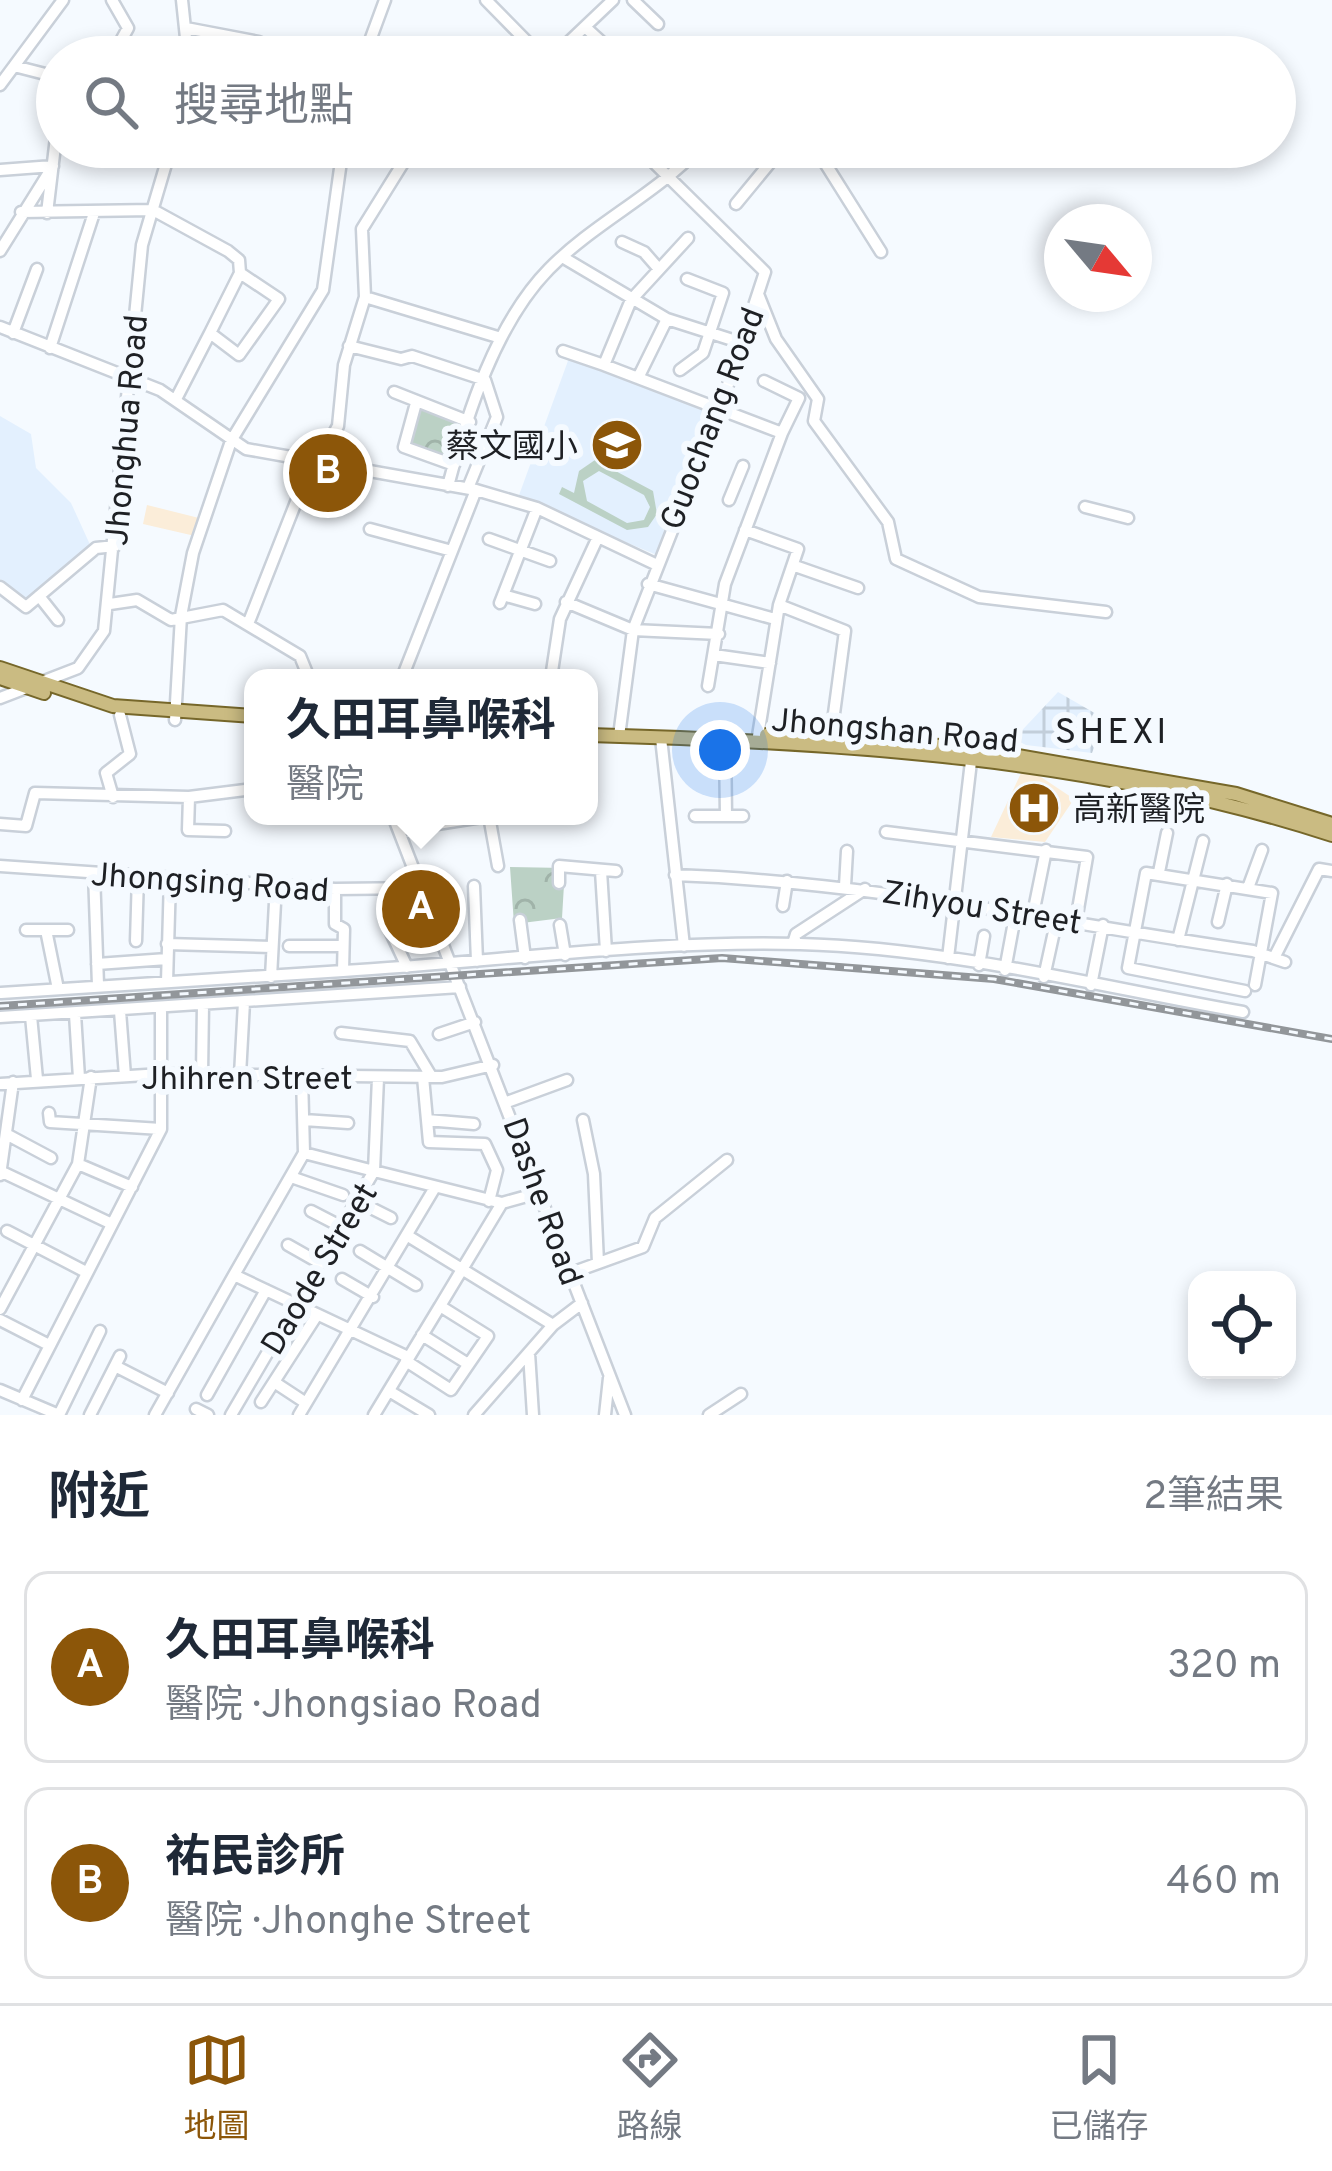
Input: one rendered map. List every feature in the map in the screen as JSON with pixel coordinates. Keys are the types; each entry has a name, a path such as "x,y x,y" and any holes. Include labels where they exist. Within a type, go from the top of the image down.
{"main road":[{"path":"0,668 36,686 120,715 244,719"},
{"path":"0,678 175,716"},
{"name":"Jhongshan Road","path":"598,732 831,736 972,753 1236,794 1332,824"},
{"name":"Jhongshan Road","path":"619,733 972,753 1212,801 1332,835"}],"street":[{"path":"36,36 60,4 44,0"},
{"path":"112,0 128,28 124,36"},
{"path":"182,0 187,36"},
{"path":"372,36 385,0"},
{"path":"575,36 614,0"},
{"path":"633,0 658,24"},
{"path":"494,2 524,36"},
{"path":"585,26 596,36"},
{"path":"186,28 228,36"},
{"path":"0,85 36,36"},
{"path":"14,66 36,72"},
{"path":"0,170 36,167"},
{"path":"0,251 52,168"},
{"path":"47,213 53,168"},
{"name":"Jhonghua Road","path":"0,698 78,668 94,650 110,604 142,245 165,168"},
{"path":"175,716 181,616 193,553 231,441 323,290 340,168"},
{"path":"248,624 316,462 338,426 349,346 364,297 362,229 399,168"},
{"name":"Guochang Road","path":"619,733 633,630 655,564 720,409 765,272 657,168"},
{"path":"448,486 501,338 550,268 680,168"},
{"path":"736,204 766,168"},
{"path":"827,168 881,252"},
{"path":"21,212 153,210 239,260 240,273 176,398"},
{"path":"50,348 94,213"},
{"path":"604,365 631,300 688,238"},
{"path":"622,242 644,252 658,268"},
{"path":"564,258 668,319 742,344"},
{"path":"13,333 37,269"},
{"path":"211,333 239,355 279,299 240,273"},
{"path":"680,370 703,353 723,293 687,280"},
{"path":"758,294 776,339 818,399 814,421 888,521 896,559 979,597 1106,612"},
{"path":"364,297 501,338"},
{"path":"638,378 668,319"},
{"path":"0,327 176,398 231,441 316,462 472,489 537,508 655,564"},
{"path":"349,346 401,359 412,356 485,380"},
{"path":"563,351 782,433"},
{"path":"779,386 794,364"},
{"path":"406,669 452,551 496,417 485,380"},
{"path":"708,686 720,604 766,474 800,398 764,381"},
{"path":"394,392 470,422"},
{"path":"416,403 404,447 454,465"},
{"path":"729,500 739,464 766,474"},
{"path":"1085,507 1128,518"},
{"path":"535,604 501,599 537,508"},
{"path":"370,529 452,551"},
{"path":"745,530 798,549 775,619 758,736"},
{"path":"551,669 551,645 566,602 598,538"},
{"path":"489,539 550,561"},
{"path":"0,587 26,607 96,548 115,546"},
{"path":"795,566 858,588"},
{"path":"648,584 775,619"},
{"path":"39,596 58,620"},
{"path":"110,604 136,600 152,614 171,620 220,610 300,656 305,669"},
{"path":"566,602 633,630 718,634"},
{"path":"779,605 844,631 831,736"},
{"path":"714,655 770,662"},
{"path":"113,797 106,772 130,754 120,715"},
{"path":"662,739 683,946"},
{"path":"725,741 726,816"},
{"path":"948,958 972,753"},
{"path":"0,824 26,826 35,793 189,797 244,790"},
{"path":"189,797 188,830 225,831"},
{"path":"695,816 743,815"},
{"name":"Dashe Road","path":"397,825 625,1415"},
{"path":"399,830 430,825"},
{"path":"491,825 498,866"},
{"path":"886,832 1087,857 1076,921"},
{"path":"1159,872 1168,833"},
{"path":"1178,940 1203,841"},
{"path":"845,886 847,850"},
{"path":"1034,914 1046,850"},
{"path":"1248,888 1262,850"},
{"name":"Jhongsing Road","path":"0,866 335,889 420,888"},
{"path":"560,884 559,866 616,871"},
{"name":"Zihyou Street","path":"675,875 845,886 956,900 1279,960 1319,869 1332,871"},
{"path":"601,872 606,951"},
{"path":"1159,872 1272,893 1250,988 1128,968 1146,873 1159,872"},
{"path":"94,873 98,986"},
{"path":"136,940 139,876"},
{"path":"167,982 170,878"},
{"path":"784,906 787,881"},
{"path":"272,977 276,884"},
{"path":"1218,922 1227,884"},
{"path":"475,886 477,961"},
{"path":"793,944 796,934 866,888"},
{"path":"335,889 335,924 344,929 343,971"},
{"path":"390,891 385,920 407,967"},
{"path":"1004,970 1016,911"},
{"path":"1044,977 1057,918"},
{"path":"520,920 525,958"},
{"path":"560,925 565,955"},
{"path":"1091,985 1102,925"},
{"path":"26,930 68,930"},
{"path":"46,930 58,989"},
{"path":"979,965 984,936"},
{"path":"167,944 272,947"},
{"path":"0,991 272,977 683,946 793,944 948,958 1243,1012"},
{"path":"289,946 343,946"},
{"path":"97,964 167,959"},
{"path":"0,1018 460,987"},
{"path":"240,1075 244,1002"},
{"path":"202,1074 203,1005"},
{"path":"22,1400 161,1129 161,1007"},
{"path":"120,1011 125,1076"},
{"path":"0,1309 78,1164 88,1124 75,1014"},
{"path":"31,1016 37,1079"},
{"path":"439,1034 475,1022"},
{"path":"341,1033 410,1041 427,1077 429,1142 485,1144 497,1170 495,1202 464,1266 374,1415"},
{"name":"Jhihren Street","path":"7,1083 202,1074 427,1077 493,1064"},
{"path":"155,1415 294,1178 304,1153 302,1076"},
{"path":"304,1153 374,1171 378,1078"},
{"path":"507,1102 567,1081"},
{"path":"7,1083 1,1172 112,1224"},
{"path":"49,1113 50,1122 161,1129"},
{"path":"304,1120 348,1124"},
{"path":"427,1120 474,1124"},
{"path":"584,1120 594,1174 598,1263"},
{"path":"4,1127 51,1158"},
{"path":"571,1273 643,1246 655,1219 727,1160"},
{"path":"78,1164 132,1187"},
{"name":"Daode Street","path":"231,1415 340,1226 349,1197 374,1171 495,1202"},
{"path":"294,1178 391,1218"},
{"path":"299,1415 434,1189"},
{"path":"495,1202 538,1193"},
{"path":"311,1210 340,1226"},
{"path":"7,1231 86,1272"},
{"path":"408,1236 513,1296 553,1325"},
{"path":"288,1245 318,1262"},
{"path":"360,1251 416,1285"},
{"path":"234,1275 354,1329 451,1390 488,1336 440,1306"},
{"path":"342,1279 373,1297"},
{"path":"207,1395 266,1290"},
{"path":"474,1415 553,1325 581,1303"},
{"path":"261,1402 317,1315"},
{"path":"0,1320 49,1345"},
{"path":"0,1390 59,1415 100,1331"},
{"path":"422,1335 468,1364"},
{"path":"529,1353 533,1415"},
{"path":"90,1415 117,1361 168,1393"},
{"path":"604,1415 610,1375"},
{"path":"274,1382 306,1403"},
{"path":"389,1390 429,1415"},
{"path":"710,1415 741,1394"}],"shaded area":[{"name":"蔡文國小","path":"569,358 708,411 657,555 518,498"},
{"path":"0,416 31,434 36,468 71,503 92,549 27,602 0,579"},
{"path":"147,505 199,518 195,536 143,524"},
{"path":"1058,692 1105,719 1092,753 1026,745 1014,739"},
{"name":"高新醫院","path":"1022,771 1038,775 1074,799 1045,842 991,837"}],"green space":[{"path":"419,408 465,424 452,460 410,445"},
{"path":"595,460 653,491 657,514 648,527 627,530 559,494 562,487 574,493 579,471","holes":["599,471 644,495 650,507 644,520 627,523 587,501 583,481"]},
{"path":"510,867 565,868 562,918 514,924"}],"railway":[{"path":"0,1006 722,958 994,979 1332,1039"}],"place":[{"name":"蔡文國小","path":"617,445"},
{"name":"祐民診所","path":"328,473"},
{"name":"高新醫院","path":"1034,808"},
{"name":"久田耳鼻喉科","path":"421,909"}],"district":[{"name":"SHEXI","path":"1112,730"}]}
